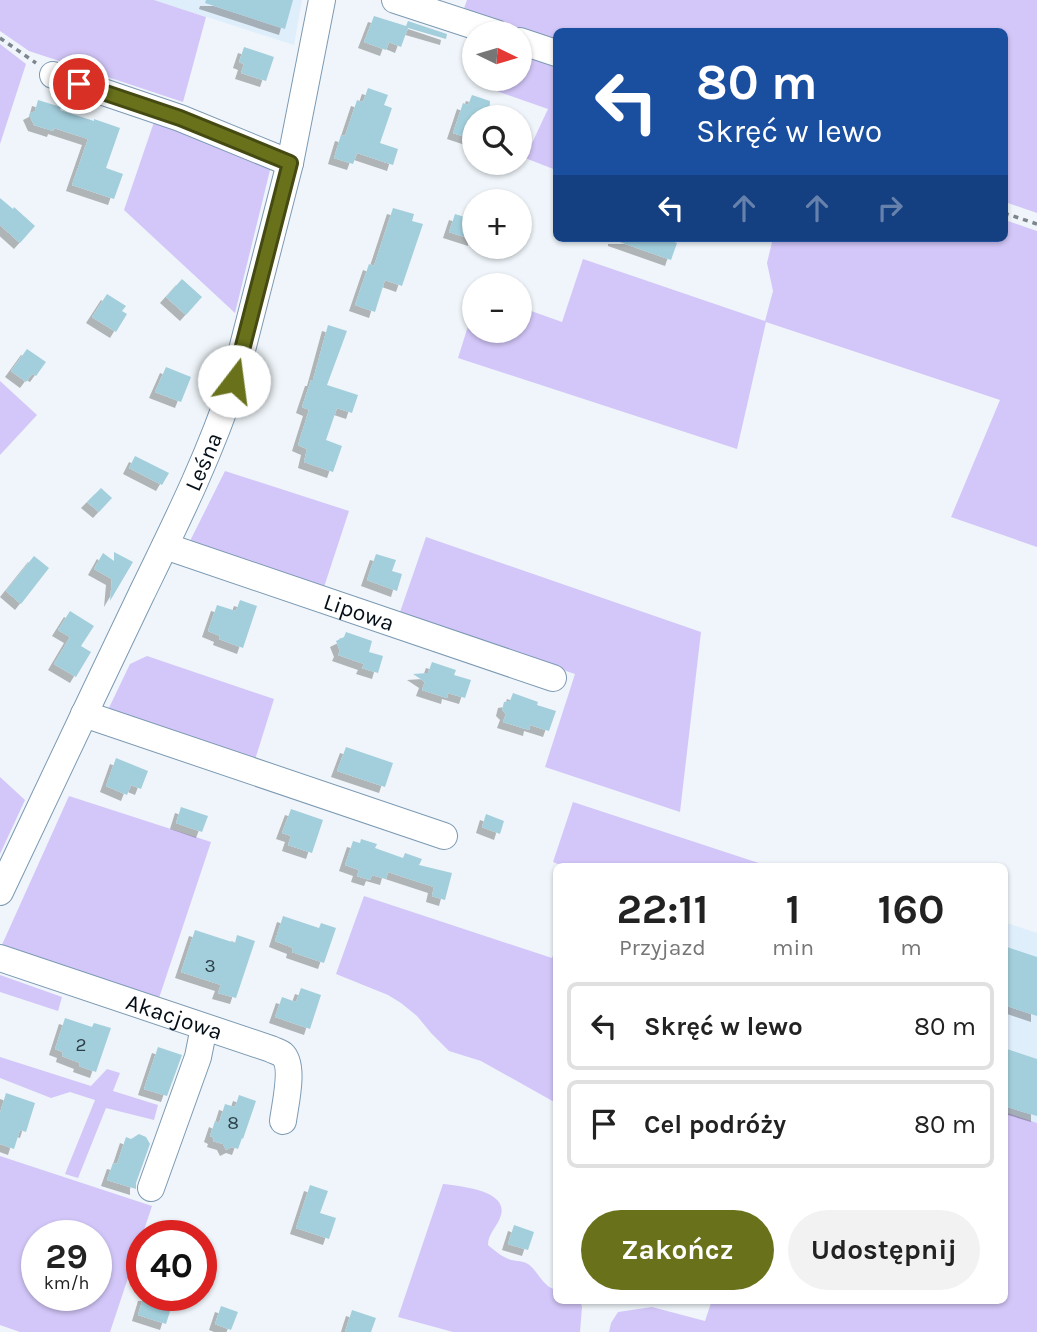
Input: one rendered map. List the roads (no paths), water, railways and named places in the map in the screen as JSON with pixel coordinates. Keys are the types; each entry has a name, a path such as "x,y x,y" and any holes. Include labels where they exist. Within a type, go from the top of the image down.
{"street":[{"name":"Leśna","path":"0,892 165,546 223,415 290,163 322,0"},
{"path":"396,0 462,22"},
{"path":"532,45 553,52"},
{"path":"53,75 180,118 290,163"},
{"name":"Lipowa","path":"165,546 553,678"},
{"path":"84,714 444,836"},
{"name":"Akacjowa","path":"0,958 282,1054 289,1069 282,1121"},
{"path":"151,1188 198,1057 204,1027"}]}
